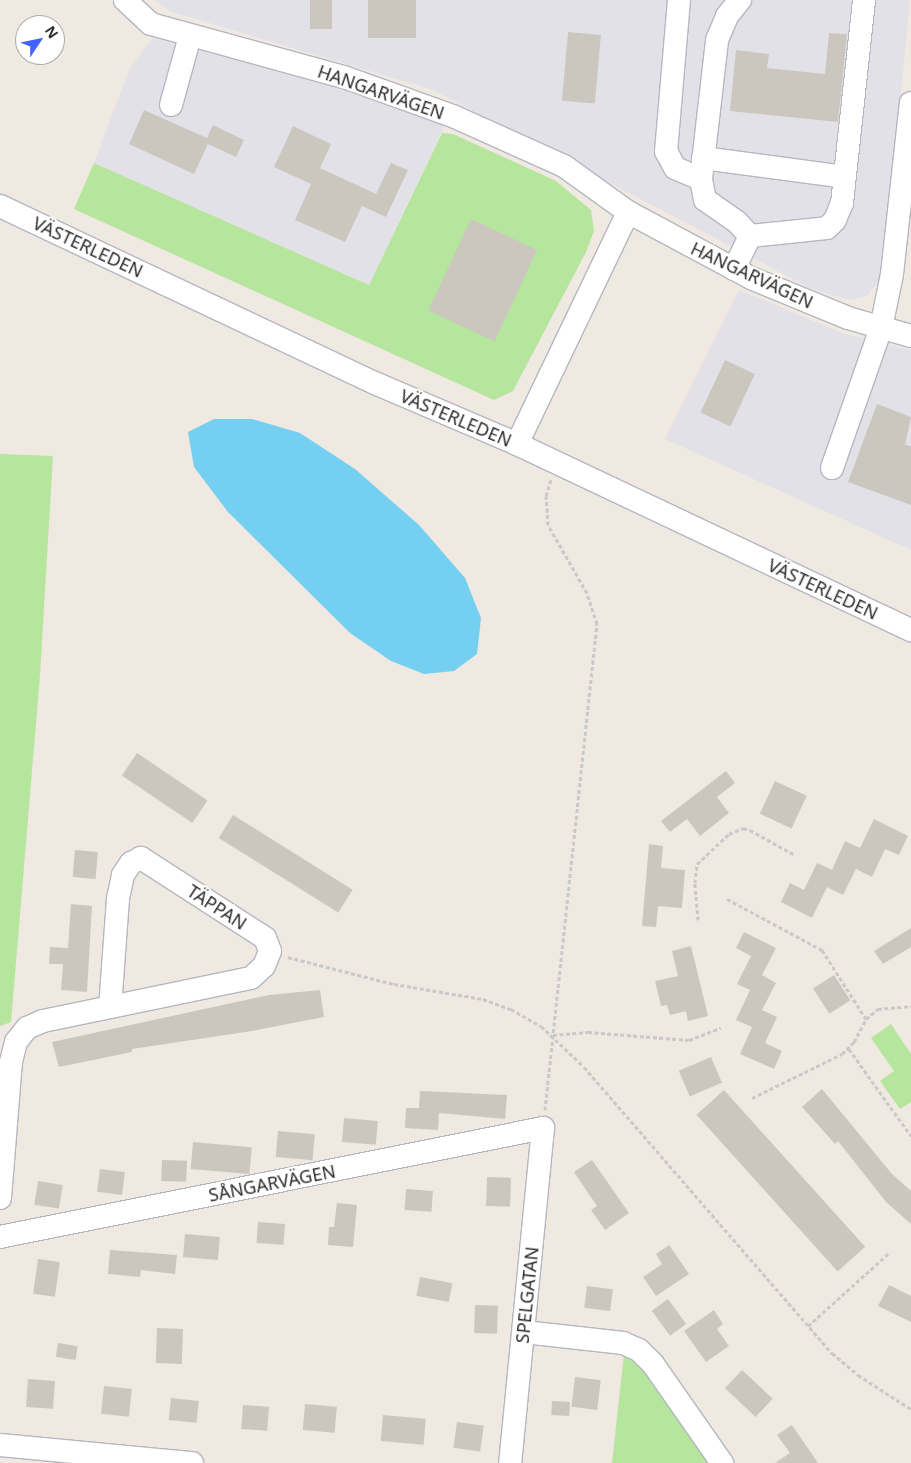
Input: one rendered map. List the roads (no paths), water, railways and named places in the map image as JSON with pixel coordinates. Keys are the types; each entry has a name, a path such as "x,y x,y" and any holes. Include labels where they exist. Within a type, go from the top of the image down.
{"street":[{"name":"HANGARVÄGEN","path":"125,0 151,24 344,77 455,118 564,166 628,212 734,269 830,311 911,336"},
{"path":"679,0 666,151 676,168 845,176"},
{"path":"740,0 727,16 717,40 702,168 705,200 738,222 750,236"},
{"path":"750,236 827,228 835,220 842,202 864,0"},
{"path":"170,105 190,36"},
{"path":"832,468 881,328 892,274 911,103"},
{"name":"VÄSTERLEDEN","path":"0,206 377,384 517,444 911,630"},
{"path":"517,444 628,212"},
{"path":"734,269 750,236"},
{"name":"TÄPPAN","path":"141,858 265,938 270,951 264,966 251,978 110,1007 118,899 123,875 131,863 141,858"},
{"path":"0,1198 12,1062 16,1042 27,1028 43,1021 110,1007"},
{"name":"SÅNGARVÄGEN","path":"0,1237 543,1128"},
{"name":"SPELGATAN","path":"510,1463 543,1128"},
{"path":"524,1332 623,1343 639,1350 653,1364 722,1463"},
{"path":"0,1445 192,1463"}],"water":[{"path":"214,419 252,419 300,433 355,469 419,525 465,578 481,618 477,654 454,671 424,674 391,661 350,633 228,512 194,467 188,432"}]}
